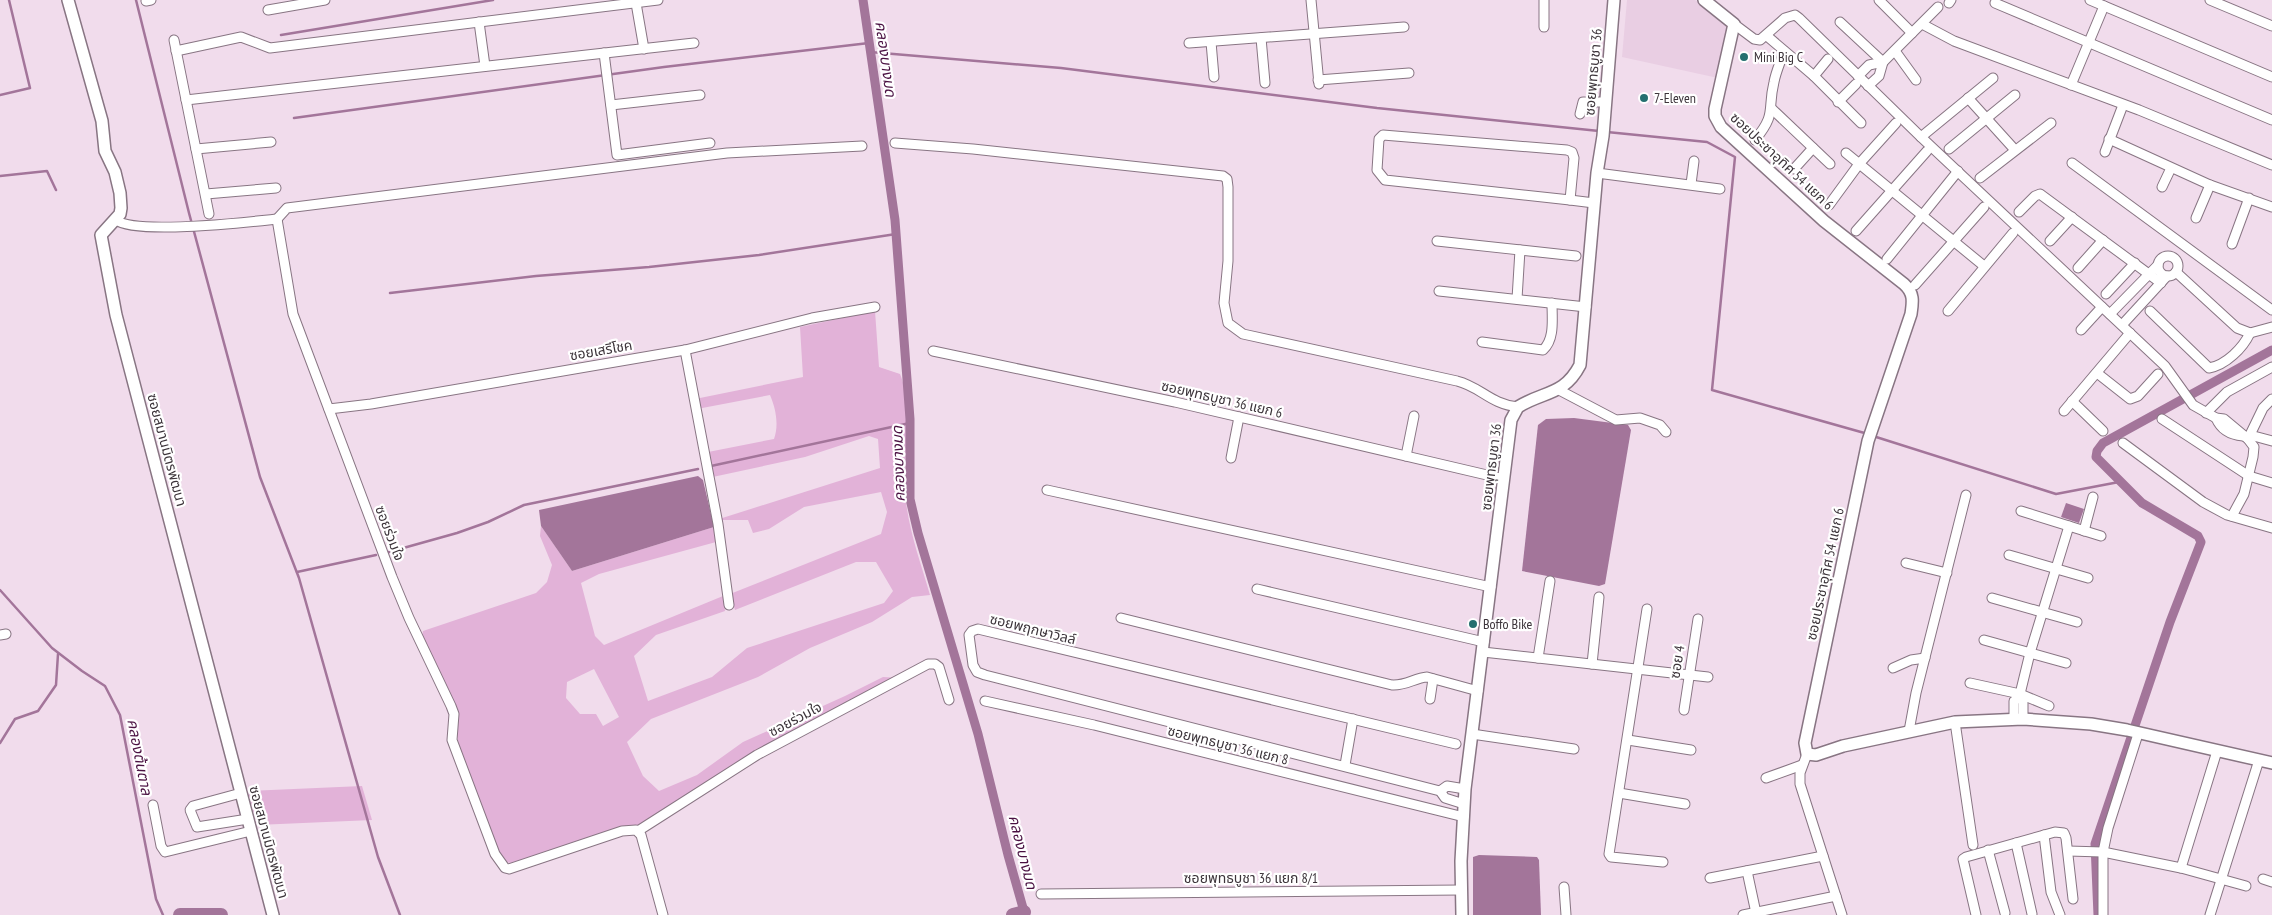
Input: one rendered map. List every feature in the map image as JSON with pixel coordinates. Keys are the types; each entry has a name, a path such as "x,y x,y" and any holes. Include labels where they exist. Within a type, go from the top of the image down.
{"street":[{"path":"68,0 102,121 105,151 116,172 121,208 116,220 135,226 174,226 209,219 277,219 288,208 500,181 727,153 862,146"},
{"path":"268,10 326,0"},
{"path":"176,51 241,37 270,48 658,0"},
{"path":"1311,0 1319,82 1408,73"},
{"path":"1544,0 1544,27"},
{"name":"ซอยพุทธบูชา 36","path":"1462,915 1461,890 1465,789 1512,420 1518,407 1559,390 1575,374 1580,365 1597,173 1603,136 1604,102 1614,0"},
{"path":"1704,0 1754,39 1760,40 1767,36 1785,18 1794,15 1857,80 1868,86 2166,366 2189,401 2216,418 2220,426 2232,435 2272,441"},
{"path":"2090,0 2272,76"},
{"path":"2210,0 2272,26"},
{"path":"1885,2 1912,33"},
{"path":"636,3 644,49"},
{"path":"1995,3 2272,120"},
{"path":"2070,85 2104,6"},
{"path":"1838,102 1868,65 1883,62 1938,7"},
{"path":"479,22 485,66"},
{"path":"1840,22 1883,62"},
{"name":"ซอยประชาอุทิศ 54 แยก 6","path":"1734,24 1715,109 1715,116 1721,126 1824,221 1911,291 1913,298 1911,314 1870,435 1805,743 1807,754"},
{"path":"1922,24 1954,42 2123,105 2272,165"},
{"path":"1189,43 1404,27"},
{"path":"1767,36 1814,76 1861,123"},
{"path":"1261,38 1265,82"},
{"path":"174,40 206,194 209,219"},
{"path":"1211,42 1214,77"},
{"path":"186,100 694,43"},
{"path":"1755,140 1767,125 1772,109 1774,81 1784,51"},
{"path":"1895,51 1916,80"},
{"path":"604,53 617,155 710,143"},
{"path":"1814,76 1828,59"},
{"path":"1868,86 1879,76 1883,62"},
{"path":"1921,137 1993,78"},
{"path":"611,105 700,94"},
{"path":"1949,149 2015,95"},
{"path":"1968,98 2015,150"},
{"path":"1580,114 1583,102 1604,102"},
{"path":"2105,152 2123,105"},
{"path":"1772,109 1830,164"},
{"path":"1829,204 1859,164 1896,123"},
{"path":"1980,178 2051,123"},
{"path":"1570,200 1574,158 1572,152 1567,150 1391,134 1383,135 1379,139 1377,170 1385,180 1594,203"},
{"path":"2109,140 2210,185 2272,206"},
{"path":"196,149 271,142"},
{"path":"895,143 973,149 1223,176 1227,179 1228,187 1228,261 1224,303 1228,323 1235,330 1243,334 1457,381 1470,386 1494,402 1505,406 1518,407"},
{"path":"1794,169 1813,148"},
{"path":"1856,231 1927,151"},
{"path":"1846,152 1984,266"},
{"path":"1691,184 1694,161"},
{"path":"2072,163 2272,310"},
{"path":"2162,188 2171,168"},
{"path":"1887,259 1958,171"},
{"path":"1597,173 1720,188"},
{"path":"2196,218 2210,185"},
{"path":"206,194 276,188"},
{"path":"2019,212 2035,196 2040,194 2148,274 2168,277"},
{"path":"2232,244 2249,198"},
{"path":"1915,285 1984,207"},
{"path":"2050,241 2072,217"},
{"name":"ซอยร่วมใจ","path":"277,219 293,314 392,577 409,618 451,706 454,714 452,740 500,862 505,868 518,868 622,831 632,829 638,831 757,755 928,664 935,664 940,667 950,700"},
{"name":"ซอยสมานมิตรพัฒนา","path":"116,220 102,232 101,240 116,315 273,914"},
{"path":"1948,311 2013,233"},
{"path":"2078,268 2103,240"},
{"path":"1437,241 1576,256"},
{"path":"2110,314 2158,265 2161,259 2171,256 2182,243"},
{"path":"1517,299 1520,250"},
{"path":"2122,325 2168,277 2178,263 2171,256"},
{"path":"2106,294 2134,263"},
{"path":"2158,265 2159,271 2236,328 2250,333 2272,327"},
{"path":"1439,290 1586,306"},
{"path":"1482,342 1543,350 1550,344 1552,334 1552,303"},
{"name":"ซอยเสรีโชค","path":"329,408 371,404 684,350 812,318 876,307"},
{"path":"2081,330 2102,307"},
{"path":"2150,311 2209,368 2216,367 2238,351 2250,333"},
{"path":"2064,411 2130,333"},
{"path":"684,350 718,524 729,605"},
{"name":"ซอยพุทธบูชา 36 แยก 6","path":"933,351 1239,417 1504,479"},
{"path":"2206,413 2227,392 2272,366"},
{"path":"2096,373 2130,399 2138,396 2158,374"},
{"path":"1559,390 1616,420 1640,418 1660,425 1666,432"},
{"path":"2247,436 2263,408 2272,399"},
{"path":"2072,401 2103,431"},
{"path":"1406,456 1414,416"},
{"path":"1231,458 1239,417"},
{"path":"2162,419 2249,476 2272,483"},
{"path":"2232,516 2244,494 2254,451 2247,436"},
{"path":"2123,443 2203,502 2232,516 2272,528"},
{"path":"1047,490 1491,587"},
{"path":"1909,731 1925,658 1966,495"},
{"path":"2084,530 2093,498"},
{"path":"2021,511 2101,536"},
{"path":"2019,719 2023,701 2020,696 2030,653 2069,526"},
{"path":"2009,556 2088,578"},
{"path":"1906,563 1947,573"},
{"path":"1538,658 1550,581"},
{"path":"1257,589 1483,647 1538,658 1708,678"},
{"path":"1592,664 1598,597"},
{"path":"1992,598 2077,622"},
{"path":"1647,609 1609,854 1611,857 1663,862"},
{"path":"1121,618 1396,685 1420,678 1433,679 1478,691"},
{"name":"ซอย 4","path":"1684,710 1698,619"},
{"name":"ซอยพฤกษาวิลล์","path":"1456,744 978,629 972,631 969,635 973,665 977,672 985,675 1214,734 1345,765 1440,791 1444,798 1464,804"},
{"path":"1984,640 2066,663"},
{"path":"1893,668 1911,660 1925,658"},
{"path":"1430,699 1433,679"},
{"path":"1970,683 2049,706"},
{"name":"ซอยพุทธบูชา 36 แยก 8","path":"985,701 1094,725 1464,817"},
{"path":"1345,765 1353,719"},
{"path":"1842,915 1800,784 1802,766 1807,754 1816,755 1843,746 1955,722 2019,719 2091,724 2272,763"},
{"path":"1955,722 1973,845"},
{"path":"1472,734 1574,749"},
{"path":"2103,915 2098,852 2108,828 2138,734"},
{"path":"1628,740 1691,750"},
{"path":"2180,868 2217,750"},
{"path":"2210,915 2259,760"},
{"path":"1766,778 1802,766"},
{"name":"ซอยพฤกษาวิลล์","path":"1440,791 1447,786 1465,789"},
{"path":"241,793 193,806 190,810 197,827 248,819"},
{"path":"1619,793 1684,804"},
{"path":"153,805 160,846 166,852 251,831"},
{"path":"638,831 663,915"},
{"path":"1976,915 1963,859 1988,850 2060,832 2064,833 2068,851 2073,899"},
{"path":"2044,835 2051,892 2060,915"},
{"path":"2016,843 2032,914"},
{"path":"1988,850 2005,913"},
{"path":"2068,851 2098,852 2180,868 2246,886"},
{"path":"1710,878 1823,856"},
{"path":"1747,871 1756,913"},
{"path":"1564,887 1566,915"},
{"name":"ซอยพุทธบูชา 36 แยก 8/1","path":"1041,894 1461,890"},
{"path":"1743,915 1836,896"}],"shaded area":[{"path":"1627,0 1695,0 1729,25 1718,78 1622,57"},
{"path":"875,311 879,367 900,374 904,386 907,414 906,501 914,542 930,595 912,597 872,622 810,648 758,677 651,719 627,742 643,776 659,791 697,775 743,742 883,677 901,678 805,724 638,825 511,863 505,862 499,854 460,751 456,729 459,718 422,637 423,631 536,593 547,582 552,565 540,536 541,526 572,571 714,527 716,542 599,574 581,583 595,636 604,645 723,596 725,611 656,635 634,656 648,701 712,677 747,648 884,603 893,591 876,562 856,562 735,610 730,594 881,534 887,512 881,492 804,507 769,529 753,533 748,520 716,520 880,468 878,439 869,436 805,457 708,478 703,453 774,439 777,423 770,395 697,409 695,399 803,377 800,327","holes":["594,669 619,717 603,726 596,714 580,714 566,698 567,682"]},
{"path":"1574,418 1628,425 1631,430 1605,584 1599,586 1522,571 1538,425 1546,419"},
{"path":"698,476 703,480 714,527 572,571 541,526 539,510"},
{"path":"2066,503 2084,509 2079,523 2061,517"},
{"path":"362,786 372,820 257,825 248,791"},
{"path":"1479,855 1537,857 1539,860 1541,915 1473,915 1473,857"}],"waterway":[{"name":"คลองต้นตาล","path":"0,95 30,88 9,0"},
{"path":"136,0 189,213 260,477 299,578 378,857 400,915"},
{"path":"281,35 493,0"},
{"name":"คลองบางมด","path":"863,0 895,220 910,419 910,499 918,533 978,734 1025,915"},
{"path":"294,118 664,67 869,43"},
{"path":"870,52 1061,68 1377,108 1599,131"},
{"path":"1607,132 1707,142 1735,157 1712,390 1868,434"},
{"path":"0,176 47,171 56,190"},
{"path":"390,293 536,276 649,267 759,255 896,234"},
{"path":"2098,915 2095,844 2170,622 2201,542 2198,536 2142,503 2096,457 2097,451 2103,443 2272,350"},
{"path":"711,466 910,423"},
{"path":"1873,436 2056,494 2119,482"},
{"path":"389,552 457,533 488,522 524,505 698,469"},
{"path":"297,572 376,555"},
{"name":"คลองต้นตาล","path":"0,590 52,648 105,686 120,715 156,899 163,915"},
{"path":"0,743 15,719 38,711 56,685 58,654"},
{"path":"1013,915 1024,912"},
{"path":"180,915 221,915"}],"place":[{"name":"Mini Big C","path":"1744,57"},
{"name":"7-Eleven","path":"1644,98"},
{"name":"Boffo Bike","path":"1473,624"}]}
